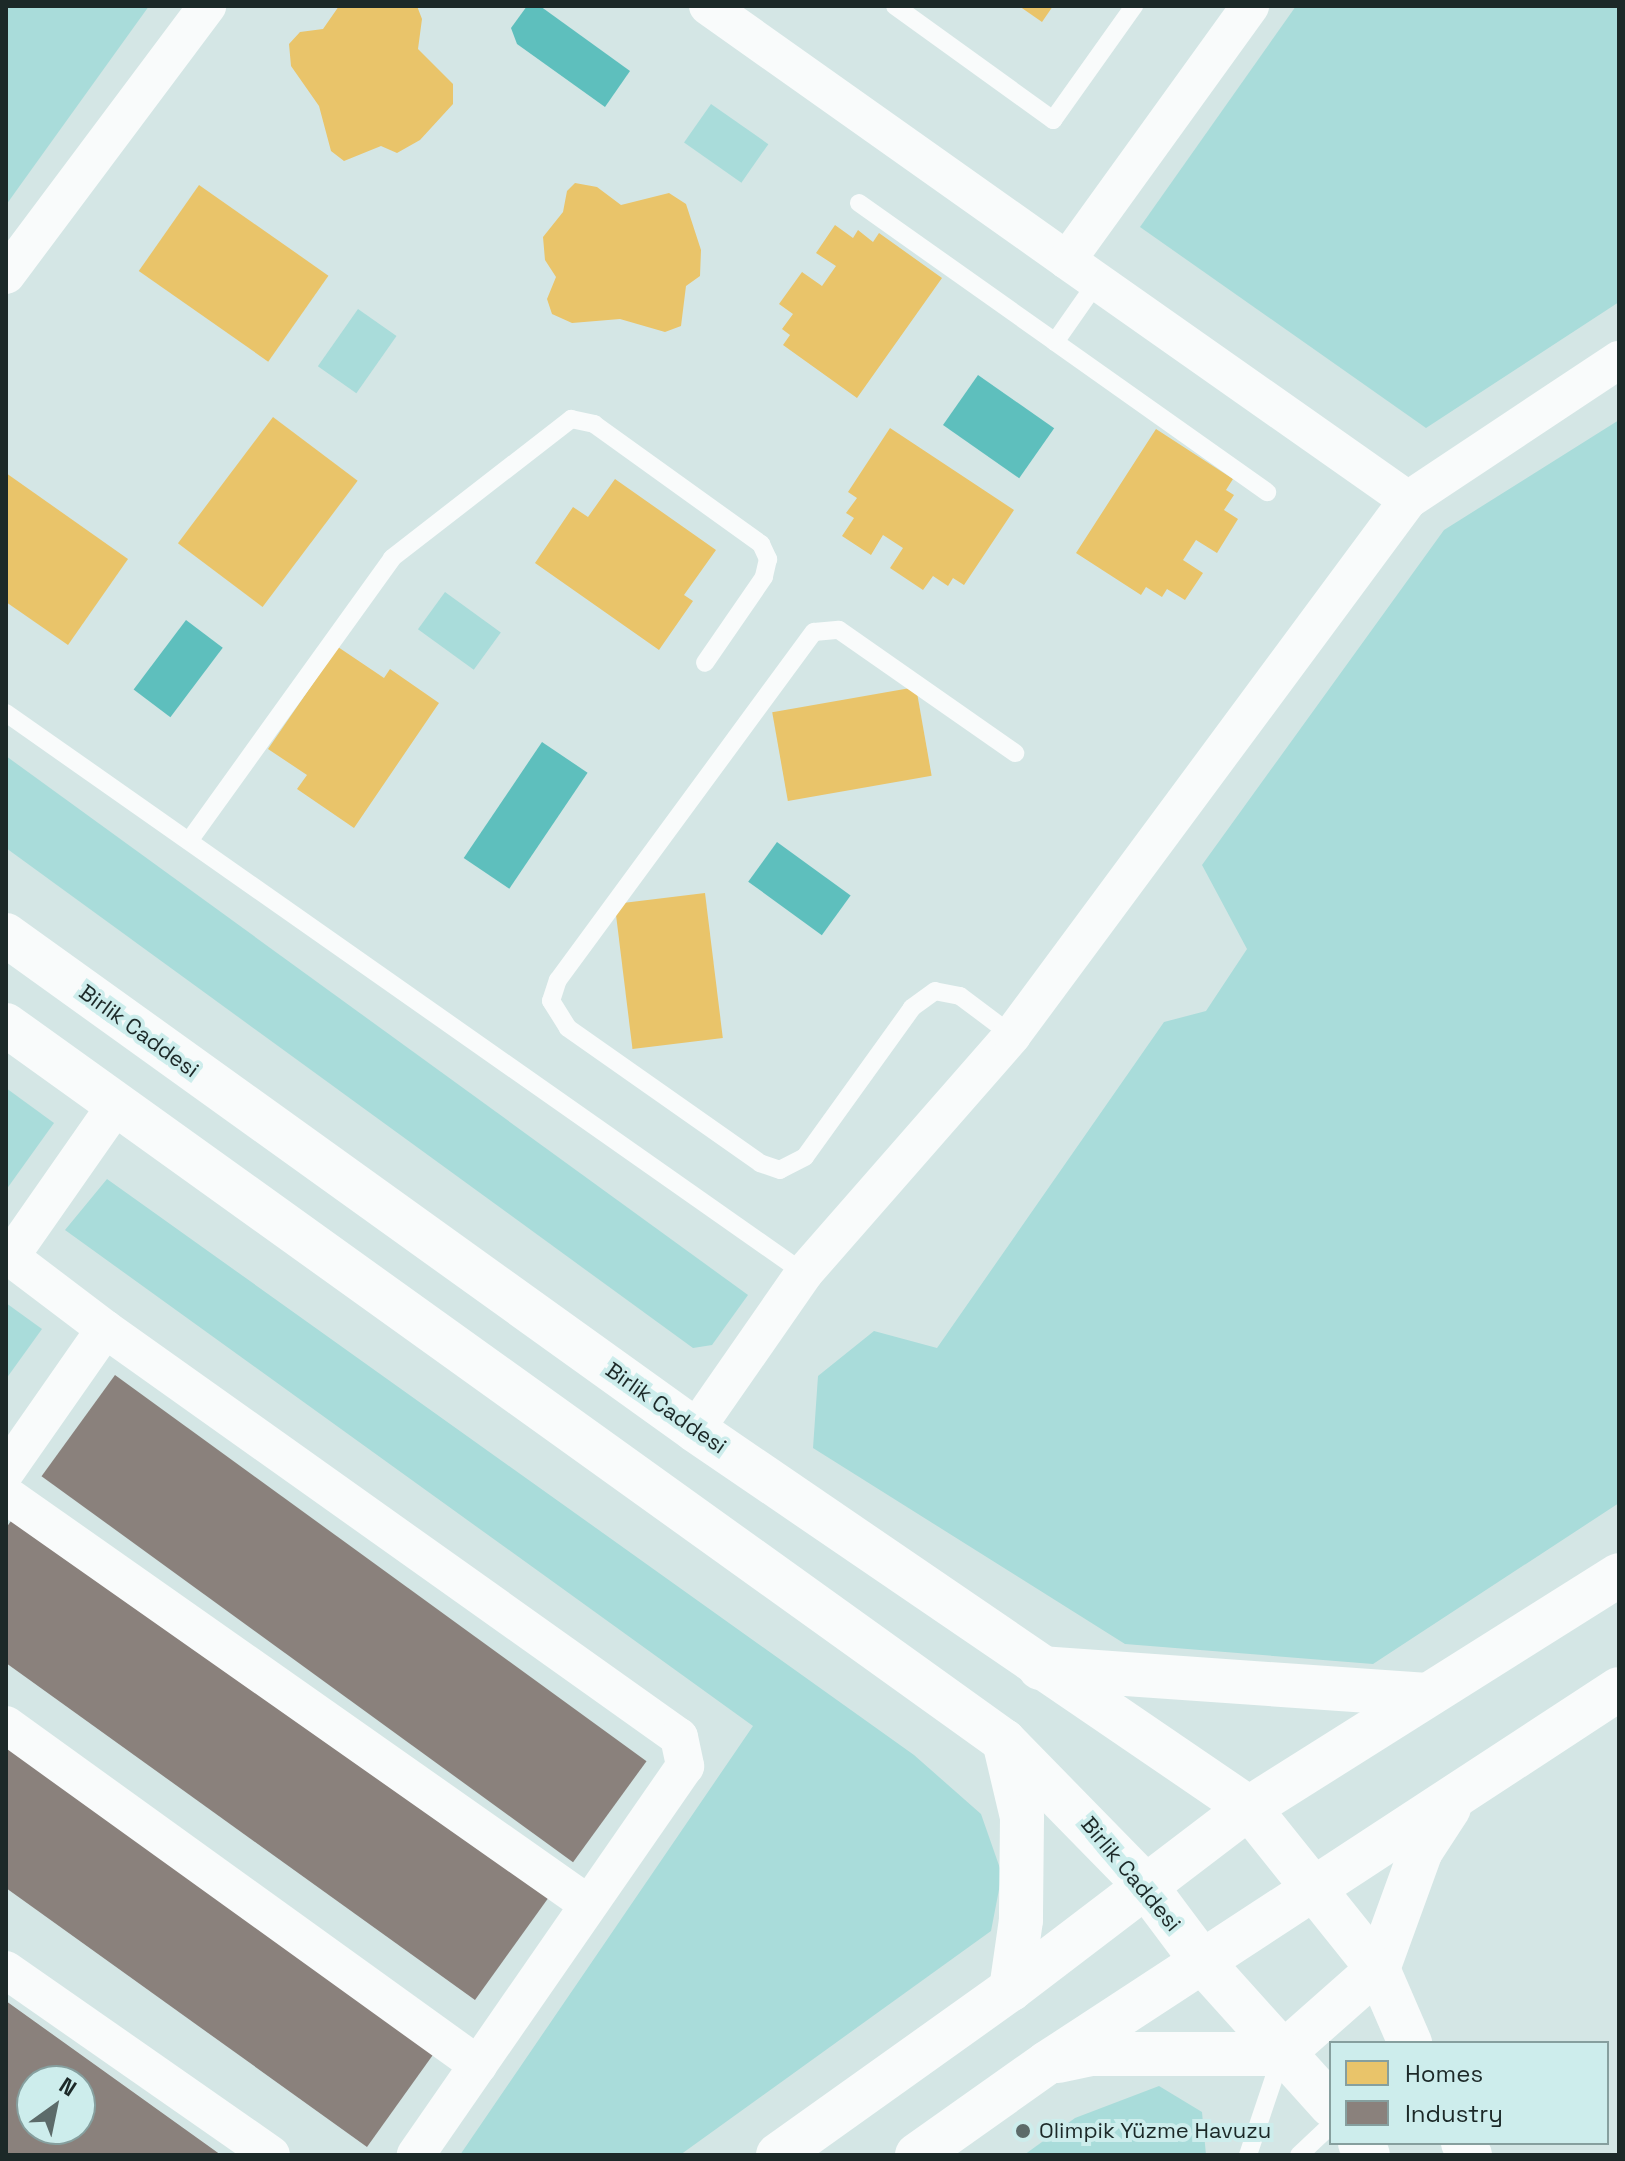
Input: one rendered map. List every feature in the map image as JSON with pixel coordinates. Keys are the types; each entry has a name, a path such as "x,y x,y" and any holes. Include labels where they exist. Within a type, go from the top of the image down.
{"street":[{"path":"6,275 207,6"},
{"path":"1067,260 1250,6"},
{"path":"712,7 1408,500"},
{"path":"695,1430 804,1273 1012,1035 1408,500 1619,360"},
{"name":"Birlik Caddesi","path":"6,935 695,1430 1038,1668 1249,1808 1378,1969"},
{"name":"Birlik Caddesi","path":"6,1025 1004,1741 1145,1885 1204,1964 1282,2054"},
{"path":"116,1105 8,1256 105,1329 679,1737 685,1766 416,2155"},
{"path":"6,1471 105,1329"},
{"path":"6,1495 588,1904"},
{"path":"778,2155 1011,1989 1249,1808 1619,1575"},
{"path":"1038,1668 1427,1695"},
{"path":"917,2155 1047,2063 1204,1964 1619,1689"},
{"path":"6,1725 478,2065"},
{"path":"1004,1741 1022,1817 1021,1920 1011,1989"},
{"path":"1047,2063 1092,2054 1282,2054 1378,1969 1421,1851 1464,1789"},
{"path":"1378,1969 1409,2041"},
{"path":"6,1970 271,2155"},
{"path":"1282,2054 1329,2103"}],"lane":[{"path":"895,6 1053,120 1134,6"},
{"path":"859,203 1267,492"},
{"path":"1055,342 1097,282"},
{"path":"189,841 392,558 571,419 594,424 761,544 768,559 764,577 705,663"},
{"path":"1012,1035 960,996 935,991 912,1008 805,1157 780,1170 760,1163 568,1028 551,1001 558,980 814,632 839,630 1015,753"},
{"path":"6,713 804,1273"},
{"path":"1248,2155 1282,2054"},
{"path":"1299,2155 1329,2127"}],"shaded area":[{"path":"6,6 149,6 6,205"},
{"path":"1296,6 1619,6 1619,302 1426,428 1140,227"},
{"path":"711,104 768,144 741,183 684,143"},
{"path":"358,309 397,336 356,393 318,366"},
{"path":"1619,420 1619,1503 1373,1664 1125,1644 813,1448 818,1376 874,1331 937,1348 1164,1022 1206,1011 1247,949 1202,865 1444,530"},
{"path":"445,592 501,633 474,670 418,629"},
{"path":"6,756 748,1295 712,1345 693,1348 6,848"},
{"path":"6,1088 54,1123 6,1190"},
{"path":"107,1179 914,1755 981,1814 1002,1874 991,1931 680,2155 460,2155 753,1726 65,1230"},
{"path":"6,1303 42,1329 6,1379"},
{"path":"1159,2086 1202,2112 1206,2155 1024,2155 1075,2118"}],"water":[{"path":"527,6 540,6 630,71 605,107 517,44 511,28"},
{"path":"978,375 1054,428 1019,478 943,425"},
{"path":"186,620 223,648 170,717 134,689"},
{"path":"542,742 588,773 509,889 464,858"},
{"path":"777,842 851,895 822,935 748,882"}],"building: Homes":[{"path":"339,6 417,6 422,19 418,49 453,84 453,104 420,140 397,153 381,146 344,161 331,151 319,106 291,66 289,44 300,32 323,29"},
{"path":"1019,6 1053,6 1042,22"},
{"path":"575,183 597,187 621,205 669,193 686,204 701,250 700,276 686,286 681,326 665,332 620,319 572,323 552,314 547,299 556,277 545,260 543,237 563,212 567,191"},
{"path":"199,185 328,276 268,362 139,271"},
{"path":"835,225 853,238 858,230 873,242 879,233 942,278 857,398 783,345 790,335 782,329 793,314 779,304 802,272 822,286 836,266 816,253"},
{"path":"273,417 358,481 263,607 178,543"},
{"path":"890,428 1014,510 964,585 953,578 948,586 933,576 923,590 890,568 903,548 883,535 871,555 842,536 854,518 846,513 857,498 848,492"},
{"path":"1156,429 1233,479 1226,490 1234,495 1224,510 1238,519 1217,553 1196,540 1183,560 1203,573 1185,600 1167,589 1162,597 1146,587 1141,595 1076,553"},
{"path":"6,473 128,559 68,645 6,602"},
{"path":"615,479 716,550 684,595 693,601 659,650 535,563 573,507 588,517"},
{"path":"338,647 384,678 390,669 439,703 354,828 297,789 307,775 268,749"},
{"path":"916,687 932,776 788,801 772,712"},
{"path":"705,893 723,1038 632,1049 615,904"}],"building: Industry":[{"path":"115,1375 647,1761 573,1862 42,1476"},
{"path":"16,1514 549,1897 475,2000 6,1663 6,1528"},
{"path":"6,1733 440,2045 367,2147 6,1888"},
{"path":"6,2001 95,2065 16,2065 16,2145 96,2145 96,2065 221,2155 6,2155"}],"place":[{"name":"Olimpik Yüzme Havuzu","path":"1023,2131"}]}
